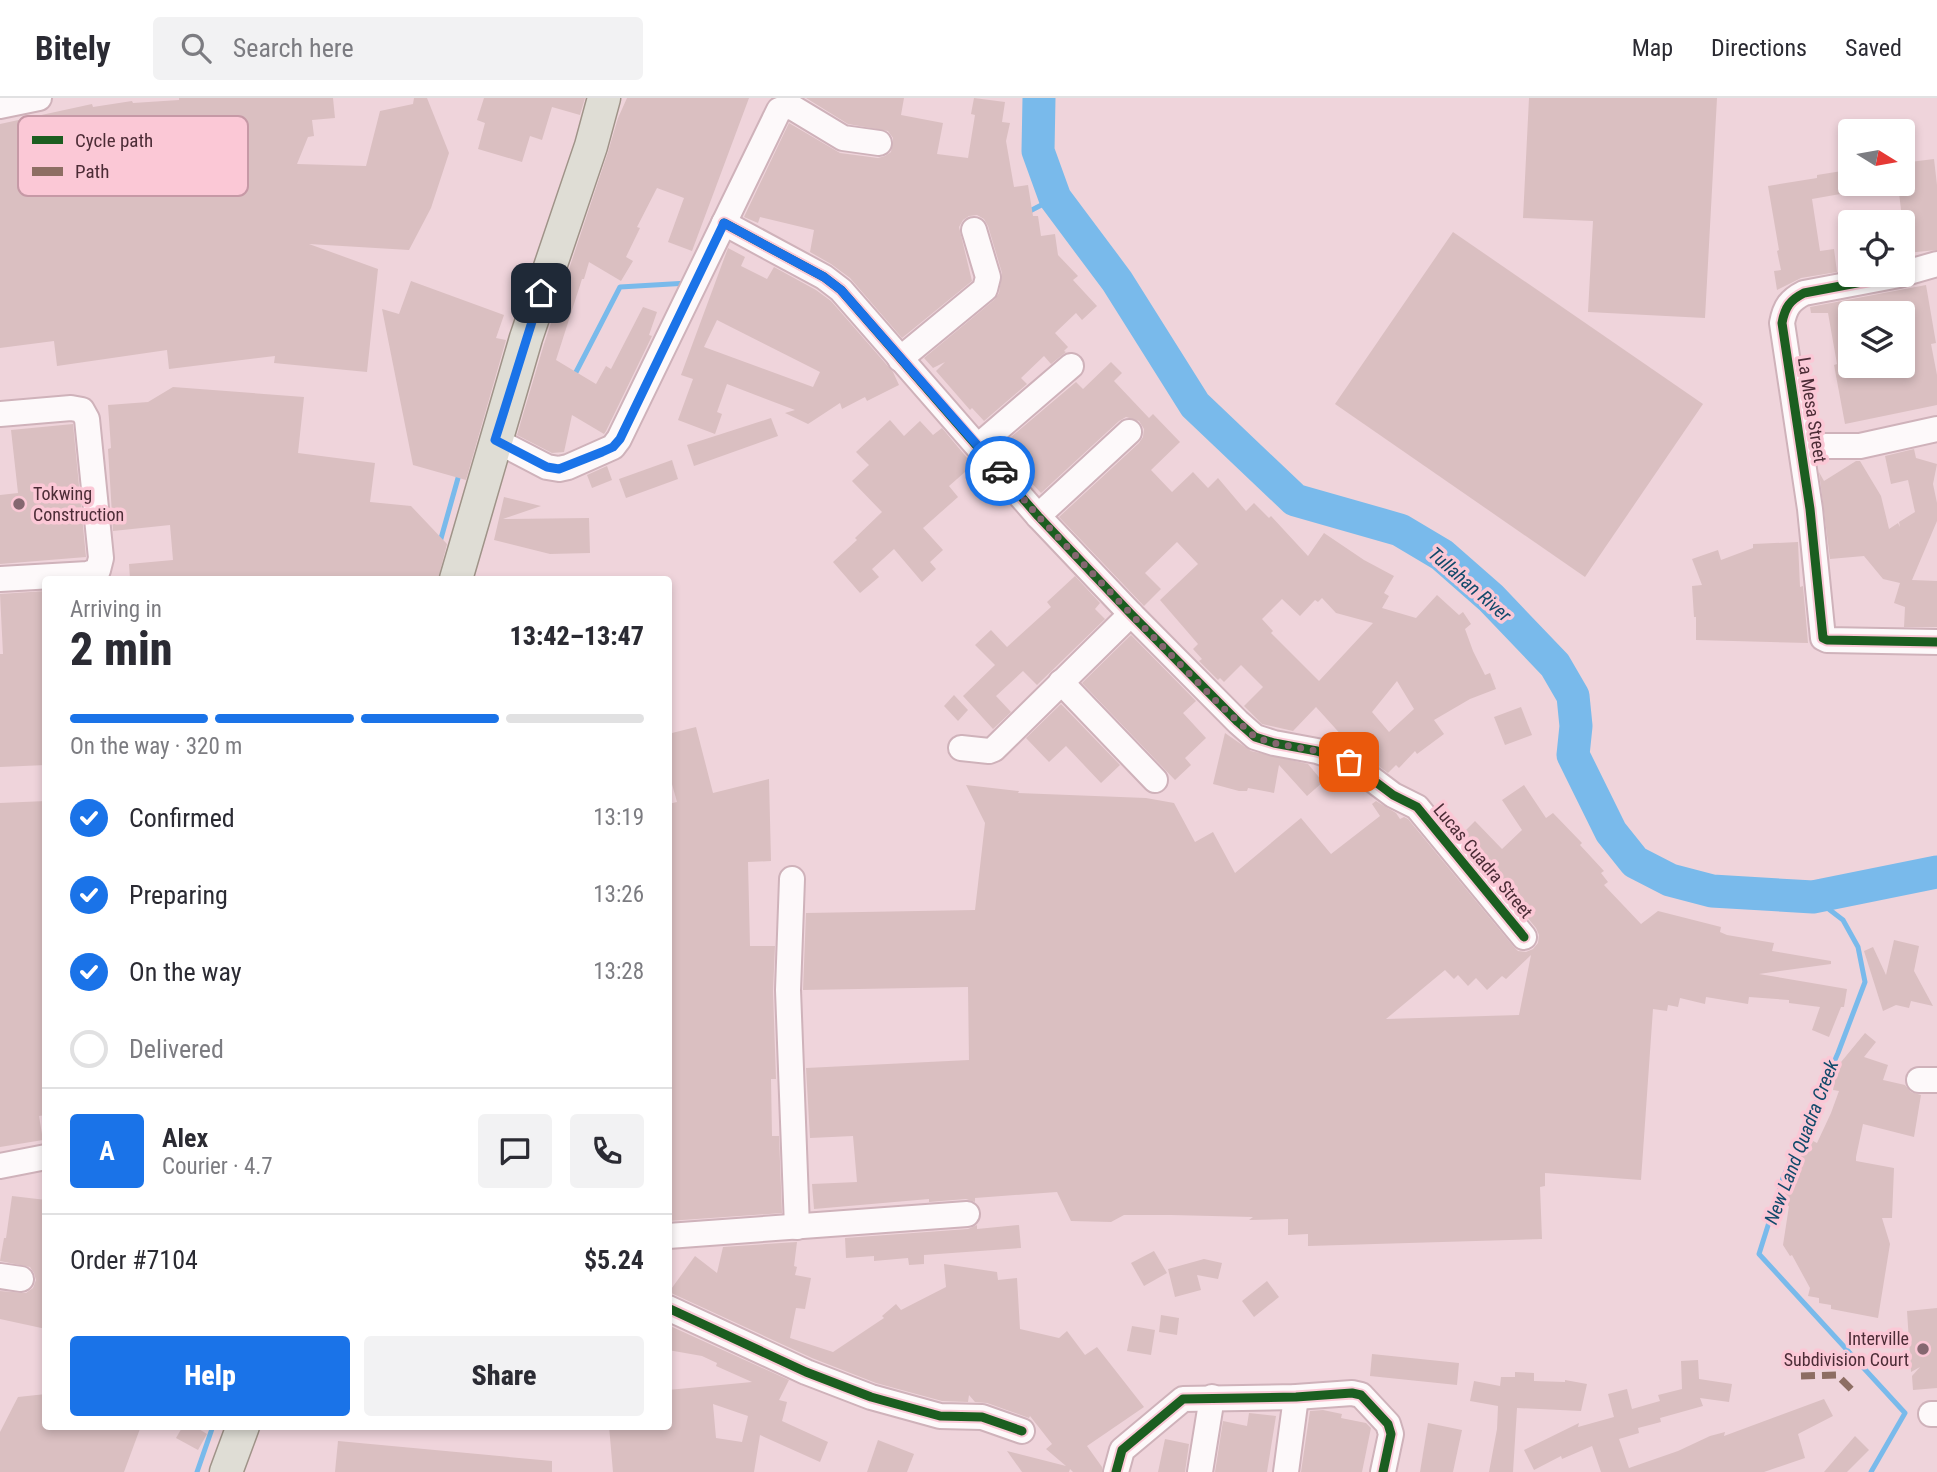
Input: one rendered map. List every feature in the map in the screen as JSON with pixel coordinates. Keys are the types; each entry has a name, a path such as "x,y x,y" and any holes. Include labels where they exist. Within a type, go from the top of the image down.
{"main road":[{"path":"457,576 526,338 591,146 604,98"},
{"path":"226,1472 242,1430"}],"street":[{"path":"0,106 39,98"},
{"path":"495,440 547,467 559,469 613,447 620,439 779,110 790,106 843,138 879,144"},
{"name":"Lucas Cuadra Street","path":"724,223 824,277 841,290 1038,516 1219,704 1255,737 1317,751 1349,762 1393,795 1417,807 1524,936"},
{"path":"900,359 985,289 988,278 974,230"},
{"name":"La Mesa Street","path":"1915,270 1937,264"},
{"name":"La Mesa Street","path":"1838,286 1804,293 1791,300 1782,323 1810,509 1823,638 1937,642"},
{"path":"978,446 1071,366"},
{"path":"0,414 71,408 82,410 87,419 101,558 98,570 88,574 53,576"},
{"path":"1801,446 1860,446 1937,429"},
{"path":"1038,516 1129,432"},
{"path":"0,579 42,577"},
{"path":"961,748 989,751 994,749 1131,614"},
{"path":"1061,681 1156,780"},
{"path":"792,879 788,990 797,1227"},
{"path":"1,1170 42,1158"},
{"path":"672,1236 967,1214"},
{"path":"672,1310 806,1372 887,1403 940,1416 982,1417 1022,1431"},
{"path":"1116,1472 1122,1450 1183,1399 1296,1397 1352,1392 1362,1395 1388,1424 1391,1434 1383,1472"},
{"path":"1200,1472 1212,1397"},
{"path":"1286,1472 1296,1397"}],"building":[{"path":"333,98 335,118 312,120 314,136 308,137 297,164 366,166 380,111 413,104 414,98 427,98 449,153 431,208 409,250 309,244 378,269 367,372 274,363 275,356 169,369 167,350 57,366 54,341 0,348 0,124 18,120 18,196 248,196 248,116 37,116 92,104 93,107 132,101"},
{"path":"484,98 585,98 580,115 552,107 542,140 530,136 522,162 478,149 485,123 477,120"},
{"path":"627,98 749,98 692,251 668,242 684,198 657,188 637,227 640,228 626,257 633,261 621,281 589,262 556,360 596,384 606,366 611,369 643,307 657,312 649,335 652,336 604,434 572,415 564,452 552,453 517,435 544,344 618,118"},
{"path":"806,98 904,98 901,115 943,123 937,154 968,158 975,115 971,114 974,98 1005,102 1002,122 1010,123 1006,141 1014,187 1028,185 1033,216 1038,216 1041,236 1055,234 1058,255 1078,276 1073,280 1097,306 1082,320 1076,313 1055,333 1068,347 1064,351 1066,352 1051,364 1044,356 1021,378 1027,384 984,421 972,408 970,410 936,371 945,362 933,368 924,358 999,293 1002,273 984,219 977,215 969,216 959,227 972,281 902,338 850,278 810,252 814,230 760,217 758,223 744,217 789,123 840,153 878,158 891,152 893,138 888,131 848,124"},
{"path":"1529,98 1717,98 1705,318 1588,312 1593,221 1523,218"},
{"path":"1934,159 1937,185 1937,250 1915,252 1915,210 1901,210 1899,196 1915,196 1915,161"},
{"path":"1838,172 1838,194 1812,199 1820,251 1834,249 1837,272 1801,278 1777,290 1774,271 1781,270 1768,186 1817,178 1817,175"},
{"path":"1453,232 1703,404 1585,577 1335,404"},
{"path":"728,248 745,257 741,266 767,279 774,267 831,301 893,372 899,385 867,401 865,397 842,409 840,403 808,424 785,413 795,410 727,384 717,412 722,414 715,434 678,420 693,379 681,375","holes":["717,320 820,372 813,387 704,347"]},
{"path":"411,281 504,315 496,338 506,340 466,480 413,465 382,309 399,314"},
{"path":"1926,285 1936,343 1931,344 1937,375 1937,405 1845,424 1828,313 1811,313 1810,307 1838,302 1838,378 1915,378 1915,301 1842,301"},
{"path":"1111,362 1122,373 1114,381 1149,418 1153,414 1180,442 1151,470 1172,492 1193,472 1208,488 1218,478 1246,511 1254,503 1269,518 1271,516 1308,556 1324,533 1394,576 1384,593 1389,596 1382,608 1416,618 1437,595 1459,615 1463,612 1471,624 1465,629 1473,651 1485,675 1490,673 1496,689 1470,699 1434,720 1444,734 1417,754 1415,751 1399,768 1396,765 1388,773 1356,749 1347,736 1344,738 1316,707 1293,731 1262,724 1244,706 1263,687 1241,665 1224,682 1220,678 1218,680 1199,661 1202,659 1193,649 1198,644 1160,600 1198,564 1177,542 1145,573 1161,589 1144,606 1059,517 1139,443 1144,429 1139,421 1126,417 1119,421 1041,493 998,448 1076,382 1083,389","holes":["1322,598 1336,613 1373,623 1319,681 1271,633 1273,631 1262,619 1282,599 1300,616 1315,600 1318,602","1397,681 1414,709 1389,732 1372,712"]},
{"path":"173,387 304,397 298,453 375,463 370,502 411,506 447,544 439,576 130,576 129,564 173,560 170,525 113,531 108,405 148,402"},
{"path":"771,418 778,436 694,466 687,445"},
{"path":"890,420 904,436 920,421 933,435 942,428 973,465 949,486 958,497 923,528 943,550 930,562 936,569 922,582 894,549 872,569 879,577 860,593 833,562 882,512 852,481 869,465 856,452"},
{"path":"73,424 86,557 0,564 0,495 18,493 11,430"},
{"path":"1914,449 1916,458 1937,464 1933,484 1937,521 1912,580 1937,581 1937,627 1904,627 1905,607 1894,603 1900,583 1883,579 1864,556 1830,559 1819,472 1824,481 1860,461 1881,496 1889,529 1898,523 1900,527 1899,522 1915,512 1908,480 1891,484 1885,456"},
{"path":"672,460 678,479 626,498 619,479"},
{"path":"607,466 612,480 592,488 587,475"},
{"path":"504,497 541,506 503,519 589,518 590,553 550,554 494,540"},
{"path":"1798,542 1800,587 1803,586 1808,643 1696,640 1692,586 1702,585 1692,559 1718,550 1721,560 1753,548 1753,544"},
{"path":"1075,576 1100,603 1095,609 1105,619 1037,685 1023,671 996,696 1011,712 993,729 963,696 995,665 975,645 991,630 1007,647 1051,607 1047,602"},
{"path":"42,591 42,765 0,767 0,654 3,654 0,594"},
{"path":"1131,635 1196,701 1183,713 1206,738 1185,758 1191,765 1175,780 1082,683"},
{"path":"954,695 968,710 958,721 944,706"},
{"path":"1061,704 1120,765 1101,783 1066,746 1049,762 1026,738"},
{"path":"1521,707 1532,735 1505,745 1494,717"},
{"path":"696,727 713,793 769,779 771,861 748,862 750,946 775,946 773,991 776,1079 771,1079 772,1136 779,1136 782,1213 672,1221 672,803 677,802 672,784 672,733"},
{"path":"1225,733 1251,751 1308,764 1323,782 1307,796 1279,765 1274,793 1248,788 1247,791 1239,791 1213,784"},
{"path":"966,785 1019,791 1018,793 1146,798 1174,803 1195,842 1213,832 1235,873 1301,818 1331,854 1380,816 1372,804 1376,801 1396,813 1400,819 1408,819 1513,946 1518,951 1526,952 1538,943 1536,928 1460,836 1475,821 1502,849 1522,830 1502,800 1524,785 1546,818 1553,813 1582,843 1580,845 1604,871 1601,873 1608,882 1604,885 1641,924 1658,911 1721,927 1720,932 1727,935 1774,943 1772,951 1831,961 1831,964 1759,974 1847,989 1844,1007 1841,1007 1829,1037 1812,1030 1820,1007 1789,1003 1789,1000 1749,997 1748,1004 1706,997 1705,1004 1680,998 1678,1007 1668,1005 1667,1011 1653,1009 1641,1180 1545,1173 1545,1186 1540,1187 1542,1239 1308,1246 1308,1234 1288,1235 1288,1219 1124,1215 1111,1222 1071,1221 1057,1192 975,1198 975,1202 966,1199 929,1202 929,1199 814,1209 812,1184 857,1182 853,1136 810,1138 806,1068 969,1060 968,987 803,990 806,913 975,910 985,823","holes":["1531,955 1519,1015 1386,1019 1445,970 1454,979 1458,975 1468,986 1476,978 1487,990 1502,976 1506,979"]},
{"path":"42,801 42,1116 39,1116 42,1140 0,1147 0,803"},
{"path":"1894,940 1919,946 1914,971 1933,1006 1911,1001 1909,1008 1896,1005 1883,1011 1864,951 1873,947 1886,975"},
{"path":"1865,1033 1876,1042 1864,1057 1888,1065 1883,1080 1905,1085 1911,1092 1921,1095 1914,1137 1863,1124 1856,1157 1856,1161 1894,1168 1892,1218 1882,1218 1890,1244 1878,1318 1831,1309 1831,1305 1819,1303 1819,1298 1808,1296 1810,1288 1792,1255 1790,1256 1783,1245 1789,1206 1778,1202 1802,1153 1806,1155 1813,1141 1817,1143 1831,1113 1839,1091 1833,1090 1837,1067"},
{"path":"12,1196 42,1200 42,1328 0,1319 0,1291 26,1293 33,1288 36,1280 30,1267 0,1261"},
{"path":"977,1225 977,1229 1019,1225 1021,1248 924,1255 924,1264 909,1265 908,1258 874,1261 874,1256 846,1258 845,1238 968,1229"},
{"path":"797,1242 795,1275 811,1278 805,1309 796,1308 790,1338 833,1352 884,1318 882,1316 896,1304 901,1310 946,1287 944,1264 997,1272 998,1280 1017,1278 1020,1329 1059,1338 1067,1331 1085,1355 1097,1347 1144,1407 1087,1446 1102,1467 1102,1472 1073,1472 1070,1469 1069,1472 1022,1472 1007,1451 1066,1466 1046,1449 1052,1444 1030,1416 1029,1418 987,1403 975,1402 969,1395 968,1402 942,1401 876,1383 812,1358 672,1293 672,1288 695,1256 717,1273 723,1247"},
{"path":"1154,1251 1167,1273 1144,1286 1131,1263"},
{"path":"1204,1259 1222,1263 1218,1279 1197,1275 1201,1290 1175,1297 1168,1269"},
{"path":"1267,1281 1279,1297 1254,1317 1242,1301"},
{"name":"Interville Subdivision Court","path":"1937,1308 1937,1388 1913,1390 1912,1376 1920,1367 1911,1372 1907,1311"},
{"path":"1161,1315 1179,1318 1177,1335 1159,1332"},
{"path":"1132,1326 1155,1330 1151,1355 1127,1351"},
{"path":"672,1327 789,1380 779,1400 787,1402 782,1421 828,1442 820,1462 760,1435 754,1472 613,1472 609,1430 672,1430 672,1390 752,1382 716,1366 717,1363 702,1356 672,1351","holes":["713,1404 748,1416 742,1442 716,1438"]},
{"path":"1372,1354 1459,1363 1457,1385 1370,1376"},
{"path":"1698,1360 1699,1379 1732,1384 1729,1402 1700,1398 1703,1406 1660,1418 1661,1422 1638,1428 1639,1433 1619,1439 1629,1468 1678,1451 1710,1436 1725,1432 1724,1436 1824,1399 1833,1416 1798,1434 1805,1458 1764,1472 1601,1472 1592,1446 1562,1459 1561,1456 1534,1470 1524,1450 1579,1423 1578,1427 1614,1417 1608,1394 1627,1389 1632,1409 1660,1401 1658,1395 1682,1389 1681,1361"},
{"path":"1515,1372 1534,1373 1534,1381 1565,1380 1587,1384 1581,1411 1517,1408 1513,1472 1489,1472 1497,1429 1498,1406 1470,1401 1474,1381 1500,1386 1501,1377 1515,1377"},
{"path":"42,1394 42,1430 140,1430 124,1472 0,1472 0,1432 18,1397"},
{"path":"1323,1410 1342,1414 1341,1418 1366,1423 1371,1428 1362,1472 1301,1472 1310,1411"},
{"path":"1249,1413 1276,1416 1267,1472 1215,1472 1223,1421 1247,1426"},
{"path":"1428,1423 1462,1430 1453,1472 1420,1472"},
{"path":"181,1430 200,1430 207,1434 198,1450 176,1438"},
{"path":"1855,1436 1869,1450 1847,1472 1824,1472"},
{"path":"1165,1439 1189,1444 1185,1472 1158,1472"},
{"path":"878,1440 914,1454 907,1472 867,1472"},
{"path":"338,1441 552,1461 552,1472 335,1472"}],"waterway":[{"name":"Tullahan River","path":"1039,98 1038,151 1055,198 1117,281 1195,405 1295,500 1400,530 1442,555 1491,598 1555,665 1573,696 1576,726 1573,755 1611,832 1635,862 1670,880 1712,891 1813,897 1937,872"},
{"path":"1026,213 1055,198"},
{"path":"574,376 620,287 688,283"},
{"path":"440,542 460,471"},
{"name":"New Land Quadra Creek","path":"1813,897 1843,920 1858,947 1865,982 1838,1053 1783,1178 1759,1254 1905,1413 1871,1472"},
{"path":"197,1472 212,1430"}],"marked path":[{"path":"1801,1376 1837,1375 1855,1393"}],"cycle path":[{"path":"724,223 824,277 841,290 1038,516 1238,722 1255,737 1317,751 1349,762 1393,795 1417,807 1524,937"},
{"path":"1838,287 1804,293 1795,298 1782,323 1810,509 1823,638 1937,642"},
{"path":"672,1310 806,1372 871,1397 940,1416 982,1417 1022,1431"},
{"path":"1116,1472 1122,1450 1183,1399 1352,1393 1361,1395 1388,1424 1391,1434 1383,1472"}],"way so far":[{"path":"1000,471 1038,516 1131,614 1255,737 1317,751 1349,762"}],"place":[{"name":"Tokwing Construction","path":"19,504"},
{"name":"Interville Subdivision Court","path":"1923,1349"}],"route":[{"path":"541,293 495,440 547,467 568,467 613,447 620,439 724,223 824,277 841,290 1000,471"}]}
